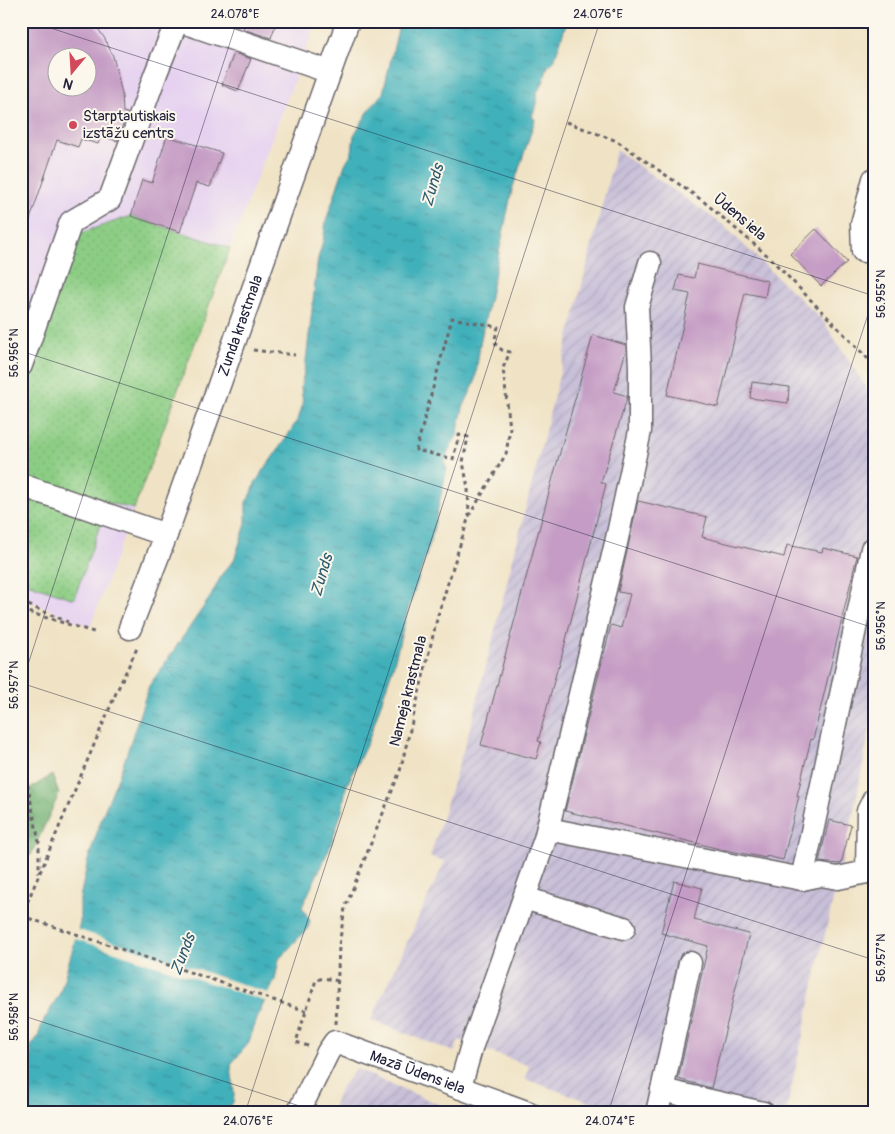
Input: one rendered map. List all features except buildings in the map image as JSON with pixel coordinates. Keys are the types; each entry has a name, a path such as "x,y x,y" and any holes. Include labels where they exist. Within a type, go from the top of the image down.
{"street":[{"path":"21,365 71,222 110,199 156,73 178,21 330,72"},
{"name":"Zunda krastmala","path":"130,628 166,535 348,21"},
{"path":"863,251 862,224 874,179"},
{"path":"460,1087 472,1045 548,829 616,544 640,431 638,307 650,263"},
{"path":"21,485 166,535"},
{"path":"802,879 872,549"},
{"path":"548,829 802,879 821,875 838,878 870,872 868,811 874,799"},
{"path":"524,898 624,928"},
{"path":"657,1113 690,963"},
{"path":"298,1113 334,1042"},
{"name":"Mazā Ūdens iela","path":"334,1042 529,1113"},
{"path":"662,1090 763,1113"}],"path":[{"name":"Ūdens iela","path":"566,122 618,140 703,200 768,256 874,365"},
{"name":"Nameja krastmala","path":"334,1042 340,945 346,908 400,771 438,615 469,516 506,454 510,428 504,368 510,352 502,350 496,345 495,339 498,327 452,318 416,450 453,459 459,435 468,437 462,462 468,488 469,516"},
{"path":"248,350 295,354"},
{"path":"21,602 85,629"},
{"path":"21,610 98,633"},
{"path":"21,752 39,842 39,876"},
{"path":"22,917 305,1009"},
{"path":"296,1042 305,1009 316,980 324,978 338,981"}],"shaded area":[{"name":"Starptautiskais izstāžu centrs","path":"21,21 317,21 230,248 90,627 21,597"},
{"path":"616,150 722,224 823,321 874,399 874,708 851,825 786,1113 620,1113 525,1079 529,1066 459,1040 454,1052 371,1020 445,861 430,857 471,725"},
{"path":"356,1069 459,1113 331,1113 340,1089"}],"green space":[{"path":"131,216 230,248 134,509 108,503 74,599 21,581 21,396 78,234"},
{"path":"52,775 59,794 31,855 21,860 21,794"}],"water":[{"name":"Zunds","path":"400,21 567,21 554,61 548,66 543,83 537,92 537,103 532,116 535,120 512,190 480,344 475,382 463,408 457,435 444,464 447,468 431,540 369,739 346,787 342,811 330,847 302,907 310,921 308,928 279,959 275,980 260,1011 248,1044 231,1064 234,1091 233,1101 223,1113 21,1113 21,1078 28,1067 31,1057 31,1046 38,1037 42,1024 60,993 80,923 80,898 88,860 103,814 123,765 149,686 211,596 222,574 234,560 246,524 246,502 252,493 255,483 299,417 303,403 301,388 318,258 323,242 326,221 345,164 352,152 354,135 371,107 383,93"}],"pier":[{"path":"76,929 271,994 267,1002 73,938"}],"place":[{"name":"Starptautiskais izstāžu centrs","path":"73,125"}]}
